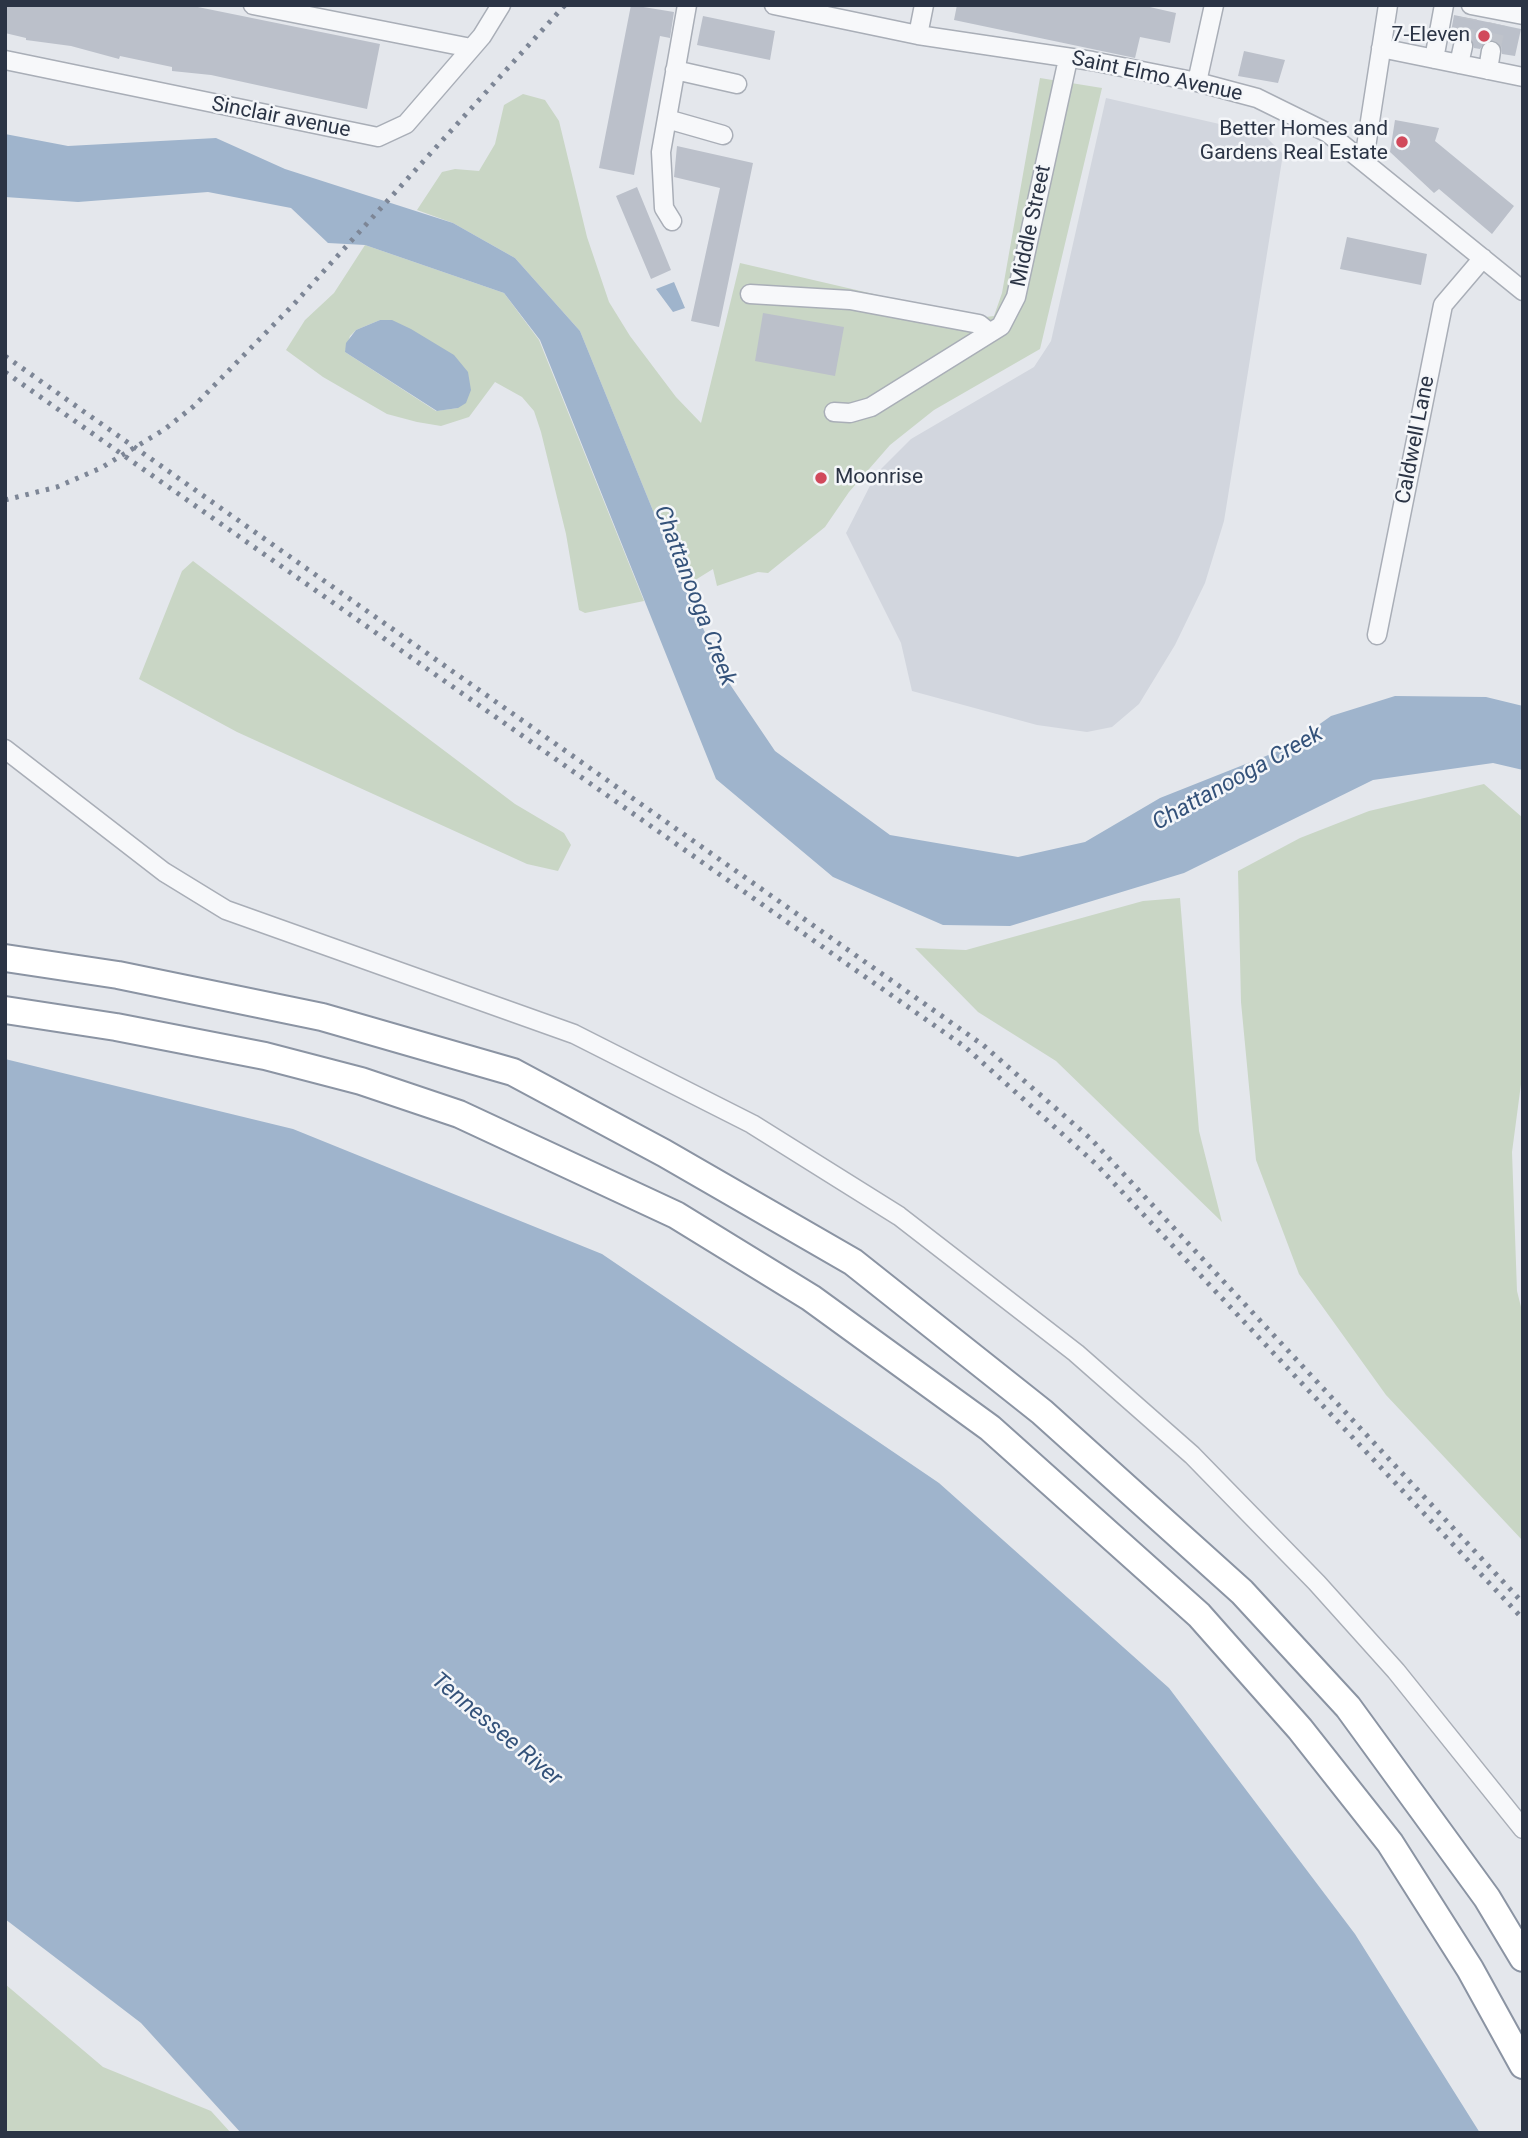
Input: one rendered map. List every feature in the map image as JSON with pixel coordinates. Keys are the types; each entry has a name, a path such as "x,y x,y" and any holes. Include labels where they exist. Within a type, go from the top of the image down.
{"highway":[{"path":"5,958 118,975 322,1017 513,1072 664,1153 853,1262 1042,1412 1242,1592 1348,1707 1487,1898 1523,1958"},
{"path":"5,1010 116,1027 265,1056 361,1081 459,1114 676,1215 811,1298 990,1428 1199,1615 1300,1729 1390,1843 1470,1969 1523,2065"}],"street":[{"path":"253,5 471,48"},
{"name":"Sinclair avenue","path":"5,61 378,137 406,124 471,48 501,5"},
{"path":"672,221 664,208 660,182 661,152 687,5"},
{"name":"Saint Elmo Avenue","path":"774,5 918,35 1197,82 1257,98 1328,133 1523,291"},
{"path":"918,35 924,5"},
{"path":"1197,82 1214,5"},
{"path":"1364,160 1388,5"},
{"path":"1434,59 1444,5"},
{"path":"1470,10 1498,17 1523,15"},
{"path":"1381,48 1434,59 1461,55 1488,70 1523,77"},
{"path":"1488,70 1491,51"},
{"name":"Middle Street","path":"834,412 850,413 871,407 1001,326 1016,297 1068,59"},
{"path":"675,70 737,84"},
{"path":"667,119 723,135"},
{"name":"Caldwell Lane","path":"1377,635 1443,304 1483,258"},
{"path":"750,294 850,300 979,324 990,333"},
{"path":"5,749 164,872 226,910 574,1034 752,1124 899,1216 1076,1353 1192,1455 1317,1583 1396,1671 1523,1829"}],"shaded area":[{"path":"1106,98 1263,134 1283,154 1224,521 1205,583 1175,645 1139,704 1112,727 1087,732 1037,725 912,691 901,643 846,533 876,474 911,439 1034,367 1051,341"}],"green space":[{"path":"1040,78 1102,88 1040,349 934,410 890,445 849,492 825,527 768,573 758,572 717,586 713,569 684,587 580,331 515,258 453,223 417,210 442,172 455,169 479,171 495,144 504,105 523,94 545,100 559,121 587,237 609,302 630,336 676,397 701,423 740,263 977,318 994,316 1002,293"},
{"path":"365,245 504,293 539,340 644,601 585,613 579,610 566,534 541,432 534,411 522,397 495,382 469,417 441,426 417,422 387,414 323,377 286,350 305,320 334,293","holes":["380,320 458,408 436,411 345,352 350,336 356,330"]},
{"path":"193,561 515,804 564,833 571,845 558,871 527,864 237,732 139,679 182,571"},
{"path":"1484,784 1523,818 1523,1069 1512,1152 1517,1291 1523,1315 1523,1541 1386,1395 1299,1274 1256,1160 1241,1002 1238,871 1300,838 1369,811"},
{"path":"1180,898 1199,1131 1222,1222 1056,1061 978,1012 915,948 966,950 1143,901"},
{"path":"5,1984 103,2067 211,2111 231,2133 5,2133"}],"water":[{"name":"Chattanooga Creek","path":"5,134 68,146 216,138 285,169 453,223 515,258 580,331 684,587 727,680 775,751 890,835 1018,857 1085,842 1160,798 1286,748 1331,716 1395,696 1486,697 1523,706 1523,770 1493,763 1373,780 1184,873 1010,926 943,925 833,877 716,779 540,340 504,293 365,245 328,243 291,208 208,192 78,202 5,197"},
{"path":"674,282 685,308 673,312 656,289"},
{"path":"380,320 392,320 454,355 468,372 471,390 466,403 458,408 437,411 345,352 346,343 356,330"},
{"name":"Tennessee River","path":"5,1059 293,1129 602,1254 939,1483 1169,1688 1355,1934 1480,2133 241,2133 141,2023 5,1919"}],"building":[{"path":"5,5 188,5 380,44 367,109 211,75 172,71 172,67 120,56 119,59 71,46 26,40 5,33"},
{"path":"631,5 674,12 670,38 660,36 634,175 599,168"},
{"path":"957,5 1141,5 1176,13 1170,43 1140,37 1135,58 954,20"},
{"name":"7-Eleven","path":"1454,15 1521,29 1515,56 1502,54 1501,46 1493,40 1486,41 1480,49 1474,48 1471,38 1465,35 1449,43"},
{"path":"703,16 775,31 770,60 697,45"},
{"path":"1244,51 1285,60 1278,83 1238,76"},
{"path":"1395,120 1439,128 1435,141 1514,206 1492,234 1439,189 1434,193 1390,152"},
{"path":"677,146 753,163 719,327 691,321 720,188 674,177"},
{"path":"637,187 671,270 651,279 616,196"},
{"path":"1347,237 1427,254 1421,285 1340,269"},
{"path":"763,313 844,327 835,376 755,361"}],"tunnel":[{"path":"1463,46 1468,18"},
{"path":"1491,51 1497,24"}],"railway":[{"path":"5,500 57,487 101,468 165,429 194,406 294,304 565,5"},
{"path":"5,356 983,1045 1091,1139 1523,1603"},
{"path":"5,372 965,1047 1096,1164 1523,1619"}],"place":[{"name":"7-Eleven","path":"1484,36"},
{"name":"Better Homes and Gardens Real Estate","path":"1402,142"},
{"name":"Moonrise","path":"821,478"}]}
